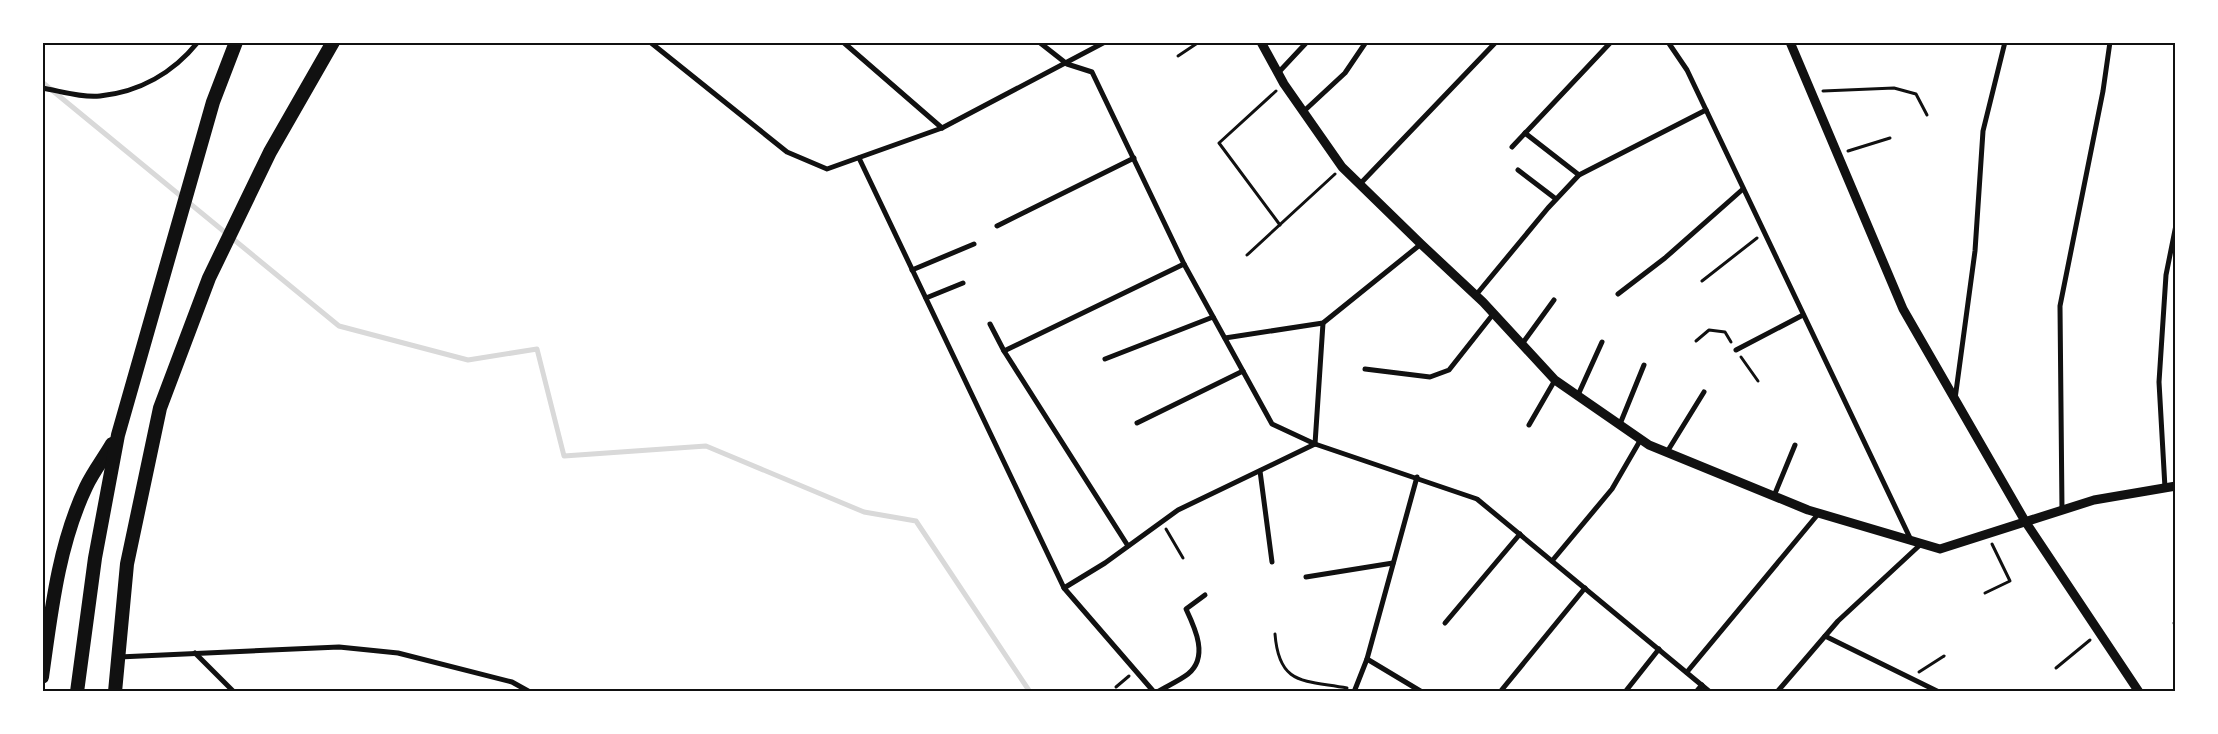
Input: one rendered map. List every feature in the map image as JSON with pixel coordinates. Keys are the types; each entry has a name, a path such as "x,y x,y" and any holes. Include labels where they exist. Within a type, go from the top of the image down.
{"highway":[{"path":"77,692 95,558 118,435 213,102 236,42"},
{"path":"115,692 127,564 160,408 209,278 270,152 334,42"},
{"path":"42,677 50,615 60,564 86,486 118,435"}],"street":[{"path":"42,88 98,97 126,91 166,73 182,62 198,42"},
{"path":"650,42 787,152 827,170 942,128 1067,64 1105,42"},
{"path":"843,42 942,128"},
{"path":"1039,42 1067,64 1092,72 1184,264 1272,424 1315,444 1417,477 1477,499 1710,692"},
{"path":"1261,42 1284,84 1342,167 1476,295 1555,380 1641,439 1667,452 1819,513 1940,549 2094,500 2176,486"},
{"path":"1278,72 1307,42"},
{"path":"1303,112 1345,73 1366,42"},
{"path":"1360,184 1496,42"},
{"path":"1512,147 1611,42"},
{"path":"1668,42 1687,70 1911,540"},
{"path":"1790,42 1904,309 2025,521 2139,692"},
{"path":"1955,400 1975,251 1983,131 2005,42"},
{"path":"2062,510 2060,306 2103,91 2110,42"},
{"path":"1476,295 1556,199 1579,175 1706,110"},
{"path":"1525,133 1579,175"},
{"path":"859,158 1064,588 1156,692 1189,673 1198,659 1198,635 1186,609 1204,595"},
{"path":"997,226 1134,158"},
{"path":"1518,170 1556,199"},
{"path":"1618,294 1665,258 1743,189"},
{"path":"2165,488 2159,382 2166,276 2176,226"},
{"path":"912,270 974,244"},
{"path":"1225,338 1323,323 1421,244"},
{"path":"1004,351 1184,264"},
{"path":"926,298 963,283"},
{"path":"1522,344 1554,300"},
{"path":"1364,369 1430,377 1449,370 1494,313"},
{"path":"1736,350 1803,315"},
{"path":"1105,359 1213,317"},
{"path":"1315,444 1323,323"},
{"path":"990,324 1004,351 1128,546"},
{"path":"1578,396 1602,342"},
{"path":"1620,424 1644,365"},
{"path":"1137,423 1243,371"},
{"path":"1529,425 1555,380"},
{"path":"1667,452 1704,392"},
{"path":"1552,561 1612,488 1641,439"},
{"path":"1064,588 1105,563 1178,510 1315,444"},
{"path":"1774,496 1795,445"},
{"path":"1260,471 1272,562"},
{"path":"1354,690 1367,659 1417,477"},
{"path":"1687,672 1819,513"},
{"path":"1445,623 1520,534"},
{"path":"1777,692 1838,621 1921,543"},
{"path":"1306,577 1393,563"},
{"path":"1500,692 1585,588"},
{"path":"1825,636 1939,692"},
{"path":"118,657 339,647 398,653 512,682 530,692"},
{"path":"1625,692 1659,649"},
{"path":"195,653 234,692"},
{"path":"1367,659 1422,692"},
{"path":"1696,692 1702,685"}],"path":[{"path":"1178,56 1199,42"},
{"path":"1280,225 1219,143 1284,84"},
{"path":"1811,92 1894,88 1916,94 1927,115"},
{"path":"1838,154 1890,138"},
{"path":"1247,255 1342,167"},
{"path":"1702,281 1764,232"},
{"path":"1161,522 1183,558"},
{"path":"1985,593 2010,581 1986,533"},
{"path":"2056,668 2099,632"},
{"path":"1275,634 1277,656 1288,674 1301,679 1354,690"},
{"path":"1911,678 1944,656"},
{"path":"1116,687 1136,671"}],"waterway":[{"path":"42,82 339,326 468,360 537,349 564,456 706,446 864,512 916,521 1030,692"}]}
